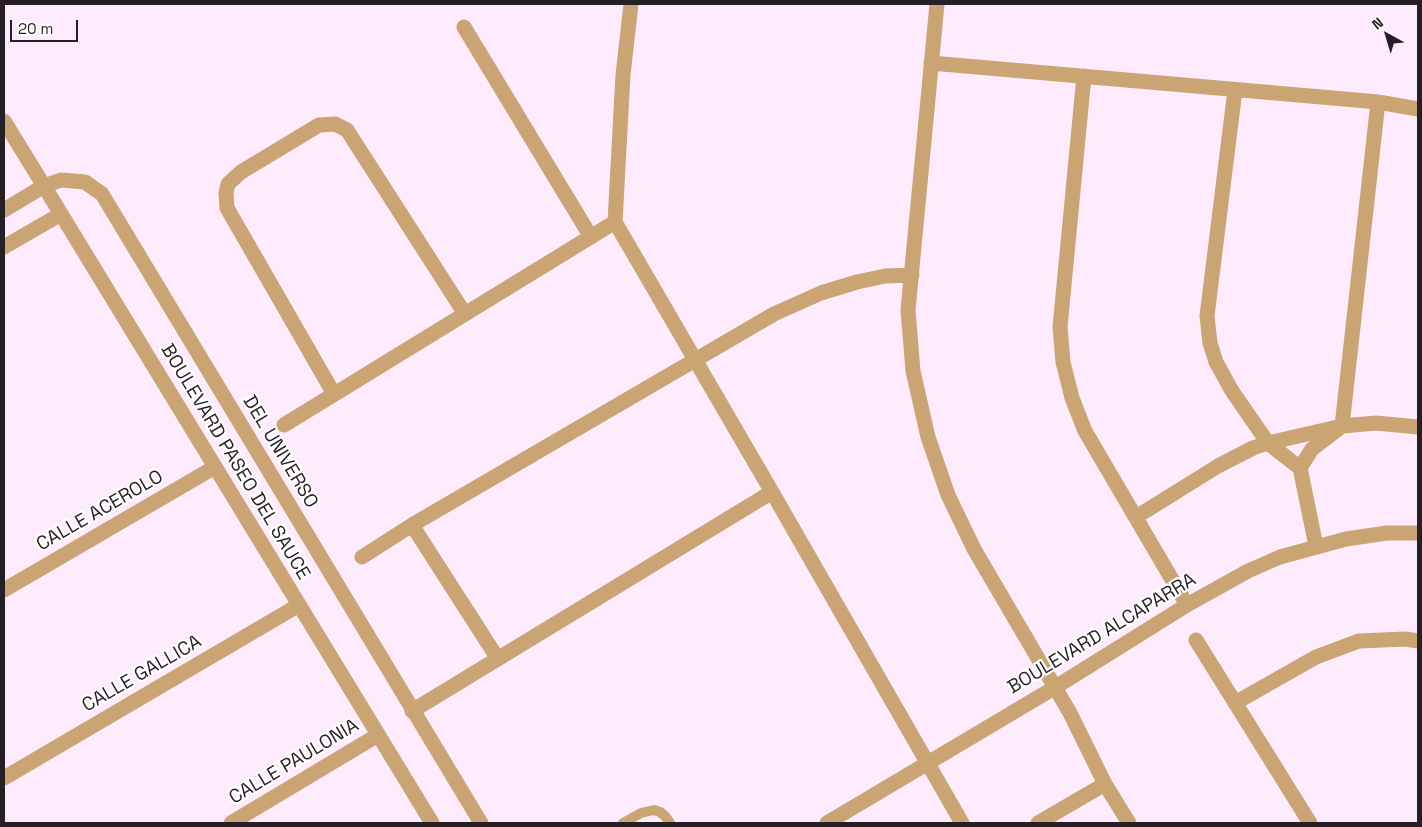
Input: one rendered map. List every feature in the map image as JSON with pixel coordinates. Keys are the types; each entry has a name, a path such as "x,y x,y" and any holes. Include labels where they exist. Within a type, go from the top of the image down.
{"street":[{"path":"631,4 623,75 615,222 962,823"},
{"path":"937,4 908,310 913,371 928,438 948,495 974,549 1070,713 1105,784 1129,823"},
{"path":"464,27 591,237"},
{"path":"931,63 1378,102 1418,109"},
{"path":"1084,76 1060,327 1063,362 1072,398 1086,431 1187,605"},
{"path":"1235,90 1207,316 1210,343 1216,362 1232,391 1268,443 1300,468 1316,546"},
{"path":"1300,468 1312,449 1342,426 1378,102"},
{"name":"BOULEVARD PASEO DEL SAUCE","path":"4,121 432,823"},
{"path":"334,394 226,208 228,184 241,172 319,125 336,124 347,130 465,314"},
{"name":"DEL UNIVERSO","path":"4,210 44,186 61,180 85,182 102,194 481,823"},
{"path":"4,247 61,214"},
{"path":"284,425 615,222"},
{"path":"362,557 412,525 774,314 821,293 857,282 886,276 912,275"},
{"path":"1136,517 1218,466 1253,448 1268,443 1342,426 1376,423 1418,427"},
{"name":"CALLE ACEROLO","path":"5,587 216,467"},
{"path":"412,711 772,492"},
{"path":"412,525 498,658"},
{"name":"BOULEVARD ALCAPARRA","path":"827,823 1054,688 1187,605 1248,571 1280,557 1346,539 1386,533 1418,533"},
{"name":"CALLE GALLICA","path":"4,778 300,605"},
{"path":"1235,703 1316,656 1359,641 1405,639 1418,641"},
{"path":"1196,640 1310,823"},
{"name":"CALLE PAULONIA","path":"231,823 378,735"},
{"path":"1038,823 1105,784"}],"lane":[{"path":"623,823 641,812 654,810 666,816 670,823"}]}
